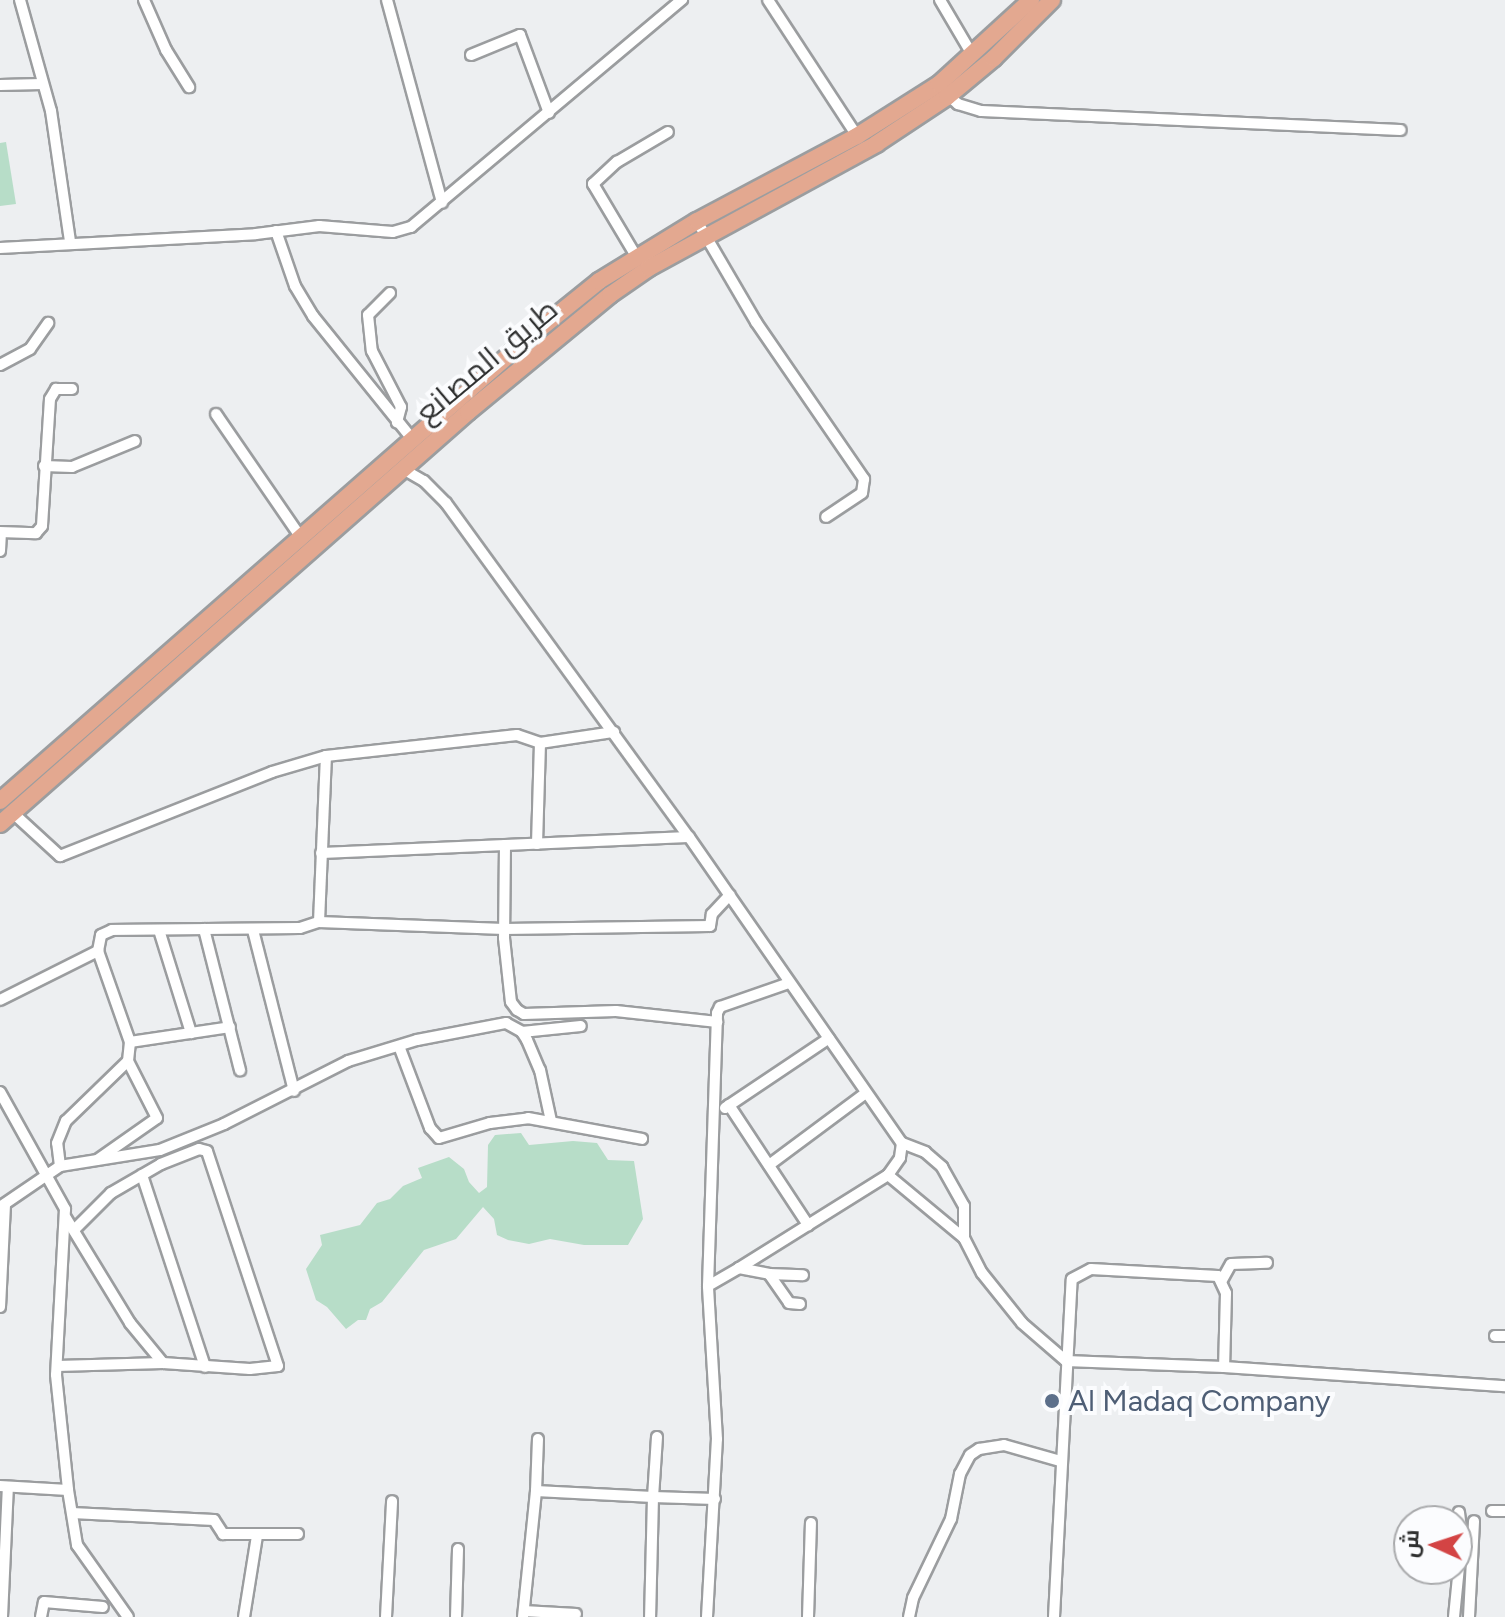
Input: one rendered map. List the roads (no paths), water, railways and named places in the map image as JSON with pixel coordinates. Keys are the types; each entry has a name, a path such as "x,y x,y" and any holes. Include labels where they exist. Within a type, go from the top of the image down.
{"main road":[{"name":"طريق المصانع","path":"0,801 526,340 636,256 701,229 876,144 943,90 1031,0"},
{"name":"طريق المصانع","path":"6,819 403,469 610,295 701,229 857,136 943,90 973,78 1052,0"}],"street":[{"path":"20,0 51,111 70,242"},
{"path":"144,0 166,50 189,87"},
{"path":"387,0 442,203"},
{"path":"0,248 333,226 393,232 411,227 682,0"},
{"path":"768,0 857,136"},
{"path":"940,0 973,56"},
{"path":"471,55 520,35 549,113"},
{"path":"0,85 42,84"},
{"path":"943,90 964,107 981,111 1401,130"},
{"path":"636,256 593,184 617,162 668,132"},
{"path":"701,229 756,322 864,479 862,493 826,517"},
{"path":"276,231 295,286 313,316 413,440"},
{"path":"390,293 368,315 372,351 401,407 397,422"},
{"path":"0,365 30,349 48,323"},
{"path":"0,551 0,532 39,531 52,393 56,389 72,389"},
{"path":"216,414 300,536"},
{"path":"44,466 72,467 135,441"},
{"path":"403,469 424,481 446,503 689,837 902,1143 925,1152 942,1167 964,1206 964,1238"},
{"path":"6,819 56,856 64,855 272,772 326,756 517,735 540,743 614,732"},
{"path":"537,844 540,743"},
{"path":"319,922 326,756"},
{"path":"321,853 689,837"},
{"path":"505,845 504,929 511,1002 524,1014 616,1011 717,1022"},
{"path":"96,1161 157,1118 128,1061 130,1042 98,951 100,936 112,930 253,930 300,928 319,922 504,929 710,926 712,914 730,895"},
{"path":"204,929 240,1070"},
{"path":"159,930 191,1033"},
{"path":"253,930 294,1091"},
{"path":"0,1000 98,951"},
{"path":"707,1617 717,1439 708,1286 717,1022 720,1007 789,983"},
{"path":"0,1307 3,1205 60,1166 160,1150 294,1091 348,1061 399,1046 506,1023 522,1032 581,1026"},
{"path":"130,1042 230,1027"},
{"path":"522,1032 540,1070 551,1121"},
{"path":"714,1116 829,1038"},
{"path":"399,1046 430,1128 439,1138 523,1118 551,1121 615,1137 642,1139"},
{"path":"60,1166 57,1143 66,1121 128,1061"},
{"path":"0,1092 46,1178 60,1196 66,1218 130,1323 163,1363"},
{"path":"769,1165 866,1093"},
{"path":"729,1105 808,1225"},
{"path":"708,1286 888,1175 900,1158 902,1143"},
{"path":"57,1366 163,1363 205,1367 278,1366 207,1151 199,1149 111,1193 74,1230"},
{"path":"142,1175 205,1367"},
{"path":"888,1175 964,1238 982,1273 1022,1323 1066,1361 1224,1367 1505,1386"},
{"path":"66,1218 57,1366 68,1490 77,1545 128,1617"},
{"path":"1222,1280 1231,1264 1267,1263"},
{"path":"739,1268 769,1274 803,1275"},
{"path":"1054,1617 1070,1285 1083,1270 1209,1273 1222,1280 1226,1293 1224,1367"},
{"path":"769,1274 789,1303 800,1304"},
{"path":"650,1617 657,1437"},
{"path":"538,1439 524,1614 576,1614"},
{"path":"909,1617 913,1598 949,1527 960,1474 970,1455 979,1449 1004,1445 1060,1461"},
{"path":"2,1617 4,1487 68,1490"},
{"path":"536,1491 715,1499"},
{"path":"386,1617 392,1501"},
{"path":"1492,1511 1505,1511"},
{"path":"72,1513 214,1520 222,1533 257,1536 298,1534"},
{"path":"1469,1617 1474,1521"},
{"path":"808,1617 811,1523"},
{"path":"244,1617 257,1536"},
{"path":"456,1617 458,1549"},
{"path":"1454,1617 1457,1585"},
{"path":"41,1617 44,1602 103,1607"}],"place":[{"name":"Al Madaq Company","path":"1052,1401"}]}
